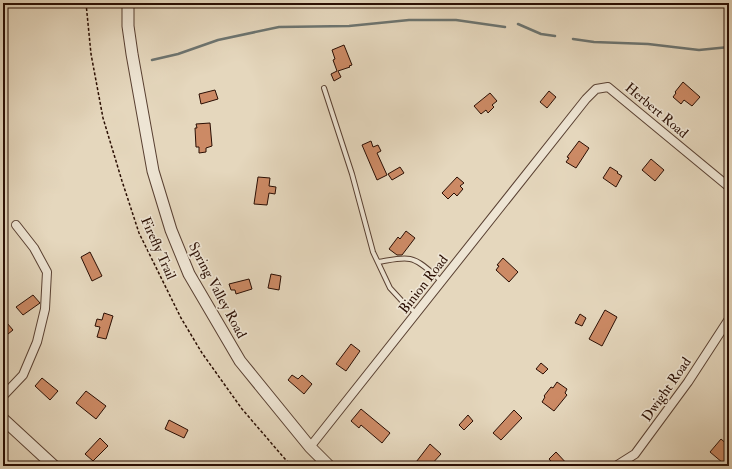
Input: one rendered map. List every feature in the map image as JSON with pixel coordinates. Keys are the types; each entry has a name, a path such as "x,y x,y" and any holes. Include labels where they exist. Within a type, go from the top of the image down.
{"street":[{"name":"Spring Valley Road","path":"128,3 128,26 132,54 153,171 171,230 190,274 240,361 310,447 329,466"},
{"name":"Herbert Road","path":"555,137 592,92 596,89 608,87 729,188"},
{"name":"Binion Road","path":"310,447 555,137"},
{"path":"3,396 23,375 38,342 45,309 47,272 34,248 16,225"},
{"name":"Dwight Road","path":"616,466 635,454 688,382 729,319"},
{"path":"3,419 54,466"}],"lane":[{"path":"324,88 352,174 373,252 390,288 416,313"},
{"path":"378,262 410,259 420,264 441,281"}],"path":[{"name":"Firefly Trail","path":"86,3 90,54 103,118 139,233 181,318 202,353 242,409 291,466"}],"building":[{"path":"344,45 352,65 338,71 341,77 334,81 331,74 337,71 333,60 335,59 332,50"},
{"path":"683,82 700,97 692,106 684,100 681,104 673,97"},
{"path":"215,90 218,99 201,104 199,94"},
{"path":"549,91 556,97 547,108 540,102"},
{"path":"490,93 497,101 492,105 494,107 488,113 486,110 481,114 474,106"},
{"path":"210,123 212,146 206,148 206,152 199,153 199,147 196,147 196,124"},
{"path":"371,141 373,147 378,145 381,151 377,153 387,175 377,180 362,145"},
{"path":"579,141 589,148 576,168 566,162 569,158 567,157"},
{"path":"651,159 664,170 655,181 642,170"},
{"path":"400,167 404,173 392,180 388,174"},
{"path":"610,167 622,176 616,187 603,178"},
{"path":"258,177 270,178 269,186 276,187 275,194 269,193 267,205 254,204"},
{"path":"457,177 464,183 460,186 463,189 457,196 454,193 448,199 442,193"},
{"path":"406,231 415,238 402,255 397,255 389,249 398,237 400,239"},
{"path":"90,252 102,276 92,281 81,257"},
{"path":"503,258 518,272 509,282 496,270 499,266 497,265"},
{"path":"271,274 281,276 279,290 268,288"},
{"path":"249,279 252,289 236,294 235,290 231,290 229,284"},
{"path":"33,295 40,303 23,315 16,307"},
{"path":"605,310 617,317 602,346 589,339"},
{"path":"104,313 113,316 106,339 97,337 100,327 95,326 97,319 102,320"},
{"path":"580,314 586,318 582,326 575,323"},
{"path":"7,323 13,330 3,338 3,326"},
{"path":"351,344 360,351 346,371 336,364"},
{"path":"541,363 548,369 543,374 536,369"},
{"path":"292,375 298,379 302,375 312,384 304,394 288,380"},
{"path":"42,378 58,391 50,400 35,386"},
{"path":"557,382 567,389 565,393 567,395 554,411 542,402 545,397 544,396"},
{"path":"86,391 106,406 96,419 76,403"},
{"path":"361,409 390,433 382,443 361,425 359,428 351,421"},
{"path":"514,410 522,418 501,440 493,433"},
{"path":"468,415 473,421 464,430 459,425"},
{"path":"169,420 188,430 184,438 165,429"},
{"path":"100,438 108,446 93,461 85,454"},
{"path":"721,439 729,446 729,455 723,463 710,452"},
{"path":"430,444 441,454 430,466 413,466"},
{"path":"556,452 569,466 555,466 549,459"}],"waterway":[{"path":"152,60 178,54 218,40 279,27 349,26 409,20 456,20 505,27"},
{"path":"518,24 541,34 555,36"},
{"path":"573,39 594,42 648,44 699,50 729,47"}]}
